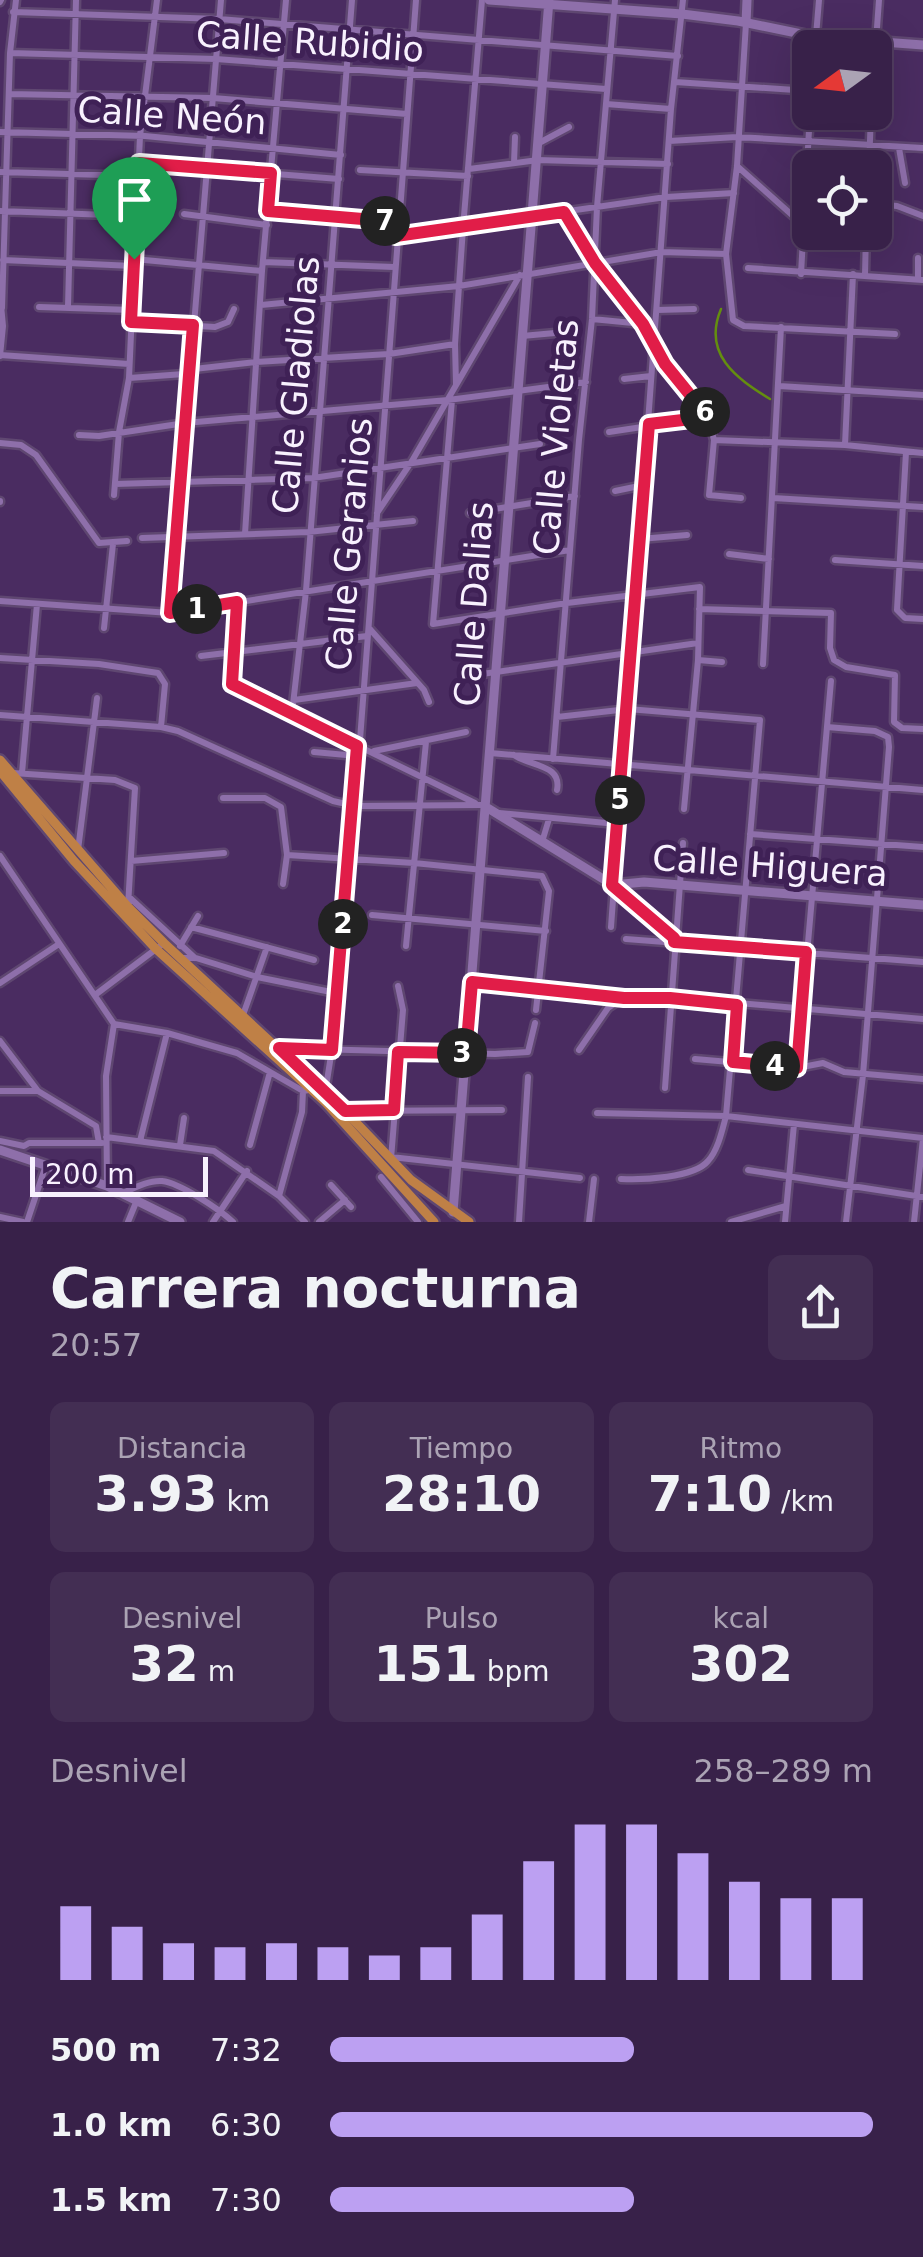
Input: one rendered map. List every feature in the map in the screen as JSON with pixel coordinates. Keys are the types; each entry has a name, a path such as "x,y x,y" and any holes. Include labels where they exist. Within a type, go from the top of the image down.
{"main road":[{"path":"0,760 4,773 74,861 358,1136 434,1222"},
{"path":"4,773 129,902 160,946 180,952 279,1048 312,1091 345,1111 391,1158 469,1222"}],"street":[{"path":"16,0 4,132 0,356 129,364"},
{"path":"68,307 76,0"},
{"path":"114,495 119,432 129,378 140,136 157,0"},
{"path":"170,613 221,0"},
{"path":"245,534 286,0"},
{"name":"Calle Gladiolas","path":"292,714 306,591 352,0"},
{"name":"Calle Geranios","path":"279,1196 302,1112 312,1091 328,1083 332,1050 355,806 416,0"},
{"path":"456,384 463,228 478,40 486,0 615,5 746,23 792,36"},
{"path":"610,927 668,140 683,0"},
{"path":"748,0 726,254 732,315 736,324 895,334"},
{"path":"816,30 819,0"},
{"path":"877,30 879,0"},
{"name":"Calle Dalias","path":"453,1212 506,560 524,274 533,217 549,3"},
{"name":"Calle Violetas","path":"552,758 592,319 597,207 615,5"},
{"path":"13,12 219,19 678,56"},
{"path":"892,42 923,44"},
{"name":"Calle Rubidio","path":"10,53 216,59 606,89"},
{"path":"675,82 792,90"},
{"path":"9,94 212,98 407,114"},
{"path":"606,104 671,110"},
{"path":"539,143 569,127"},
{"path":"808,150 809,130"},
{"path":"870,150 871,130"},
{"name":"Calle Neón","path":"4,132 208,140 341,155"},
{"path":"514,164 515,136"},
{"path":"668,140 737,137 923,148"},
{"path":"899,148 904,182"},
{"path":"360,170 468,172 538,160 668,164"},
{"path":"139,163 339,179"},
{"path":"736,166 792,215"},
{"path":"3,172 138,176"},
{"path":"396,236 666,197 734,193"},
{"path":"892,206 923,216"},
{"path":"2,211 136,216"},
{"path":"268,211 398,222"},
{"path":"564,212 595,263 708,417 714,440 709,494 741,498"},
{"path":"184,214 267,225"},
{"path":"801,250 801,274"},
{"path":"865,274 866,250"},
{"path":"260,305 459,286 662,252 726,254"},
{"path":"748,268 920,279 918,258"},
{"path":"3,260 394,268"},
{"path":"376,515 524,274"},
{"path":"845,445 853,274"},
{"path":"39,307 132,310"},
{"path":"131,322 222,325 233,316 234,309"},
{"path":"657,310 694,309"},
{"path":"592,319 643,324"},
{"path":"763,664 781,327"},
{"path":"522,336 566,332"},
{"path":"129,378 256,362 389,354 455,344"},
{"path":"624,379 651,376"},
{"path":"78,435 450,400 586,382"},
{"path":"779,386 923,396"},
{"path":"450,400 434,624 700,587 698,660 684,810"},
{"path":"608,432 708,417"},
{"path":"714,440 845,445 923,453"},
{"path":"5,444 21,445 36,456 97,542 127,542"},
{"path":"115,484 313,478 412,460 540,444"},
{"path":"906,452 896,606 900,616 923,619"},
{"path":"615,491 644,485"},
{"path":"470,513 575,496"},
{"path":"773,498 923,507"},
{"path":"142,538 308,532 413,521"},
{"path":"640,540 687,535"},
{"path":"104,628 113,544"},
{"path":"0,601 170,613 570,550"},
{"path":"729,554 769,559"},
{"path":"835,560 923,566"},
{"path":"237,602 232,684 487,809 612,885 674,940"},
{"path":"22,774 37,604"},
{"path":"699,609 831,613 830,648 838,664 892,674 896,681 896,725 923,729"},
{"path":"202,656 368,632 417,683 429,702"},
{"path":"468,676 698,643"},
{"path":"0,658 99,664 163,676 161,726"},
{"path":"698,660 722,662"},
{"path":"797,1068 831,680"},
{"path":"294,700 417,683"},
{"path":"78,851 97,698"},
{"path":"557,717 628,709 760,720 726,1116 708,1161 687,1172 622,1178"},
{"path":"0,715 161,726 201,740 327,798 355,806 487,809 617,824"},
{"path":"827,727 875,731 888,738 888,787 858,1130 846,1222"},
{"path":"371,752 466,732"},
{"path":"406,946 426,742"},
{"path":"314,752 357,756"},
{"path":"490,753 923,790"},
{"path":"514,756 555,773 559,780 557,790"},
{"path":"4,773 127,782 136,793 129,902 180,952 257,977 336,994"},
{"path":"223,798 265,798 278,804 284,813 284,884"},
{"path":"542,843 549,819"},
{"path":"750,834 923,847"},
{"path":"666,1088 683,843"},
{"path":"131,861 224,853"},
{"path":"287,855 542,876 549,891 536,1010"},
{"path":"1,860 114,1024 106,1076 107,1186"},
{"name":"Calle Higuera","path":"612,885 644,882 923,905"},
{"path":"372,915 546,931"},
{"path":"180,952 198,916"},
{"path":"191,927 314,960"},
{"path":"626,939 923,962"},
{"path":"0,982 60,944"},
{"path":"94,994 160,946"},
{"path":"243,1015 268,946"},
{"path":"472,982 624,998 670,998 923,1019"},
{"path":"398,986 403,1002 391,1158 580,1178"},
{"path":"579,1050 608,1008 624,998"},
{"path":"279,1048 528,1052 534,1023"},
{"path":"114,1024 237,1053 312,1091"},
{"path":"140,1141 167,1034"},
{"path":"0,1041 38,1091 96,1126 104,1141"},
{"path":"695,1059 797,1068 831,1064 844,1072 923,1079"},
{"path":"250,1144 270,1072"},
{"path":"519,1222 528,1078"},
{"path":"0,1091 38,1091"},
{"path":"345,1111 502,1110"},
{"path":"597,1113 726,1116 923,1138 914,1222"},
{"path":"180,1145 184,1118"},
{"path":"785,1222 794,1124"},
{"path":"0,1140 46,1165 107,1186 180,1222"},
{"path":"21,1151 29,1142 140,1141 214,1152 247,1171 305,1222"},
{"path":"0,1150 21,1151"},
{"path":"0,1217 25,1222 46,1165"},
{"path":"748,1170 919,1196"},
{"path":"213,1222 247,1171"},
{"path":"381,1177 418,1222"},
{"path":"589,1222 594,1178"},
{"path":"121,1193 150,1182 166,1182 220,1210 232,1222"},
{"path":"331,1184 351,1207"},
{"path":"128,1222 137,1200"},
{"path":"320,1222 345,1200"},
{"path":"731,1222 786,1206"}],"waterway":[{"path":"721,309 716,325 719,352 735,373 770,399"}],"route":[{"path":"139,163 271,173 268,211 398,222 396,236 564,212 595,263 643,324 665,364 708,417 649,424 612,885 674,942 806,952 797,1068 733,1062 737,1005 472,982 466,1053 398,1052 394,1110 345,1111 279,1048 332,1050 357,746 232,684 237,602 170,613 193,325 131,322 134,259 139,163"}]}
